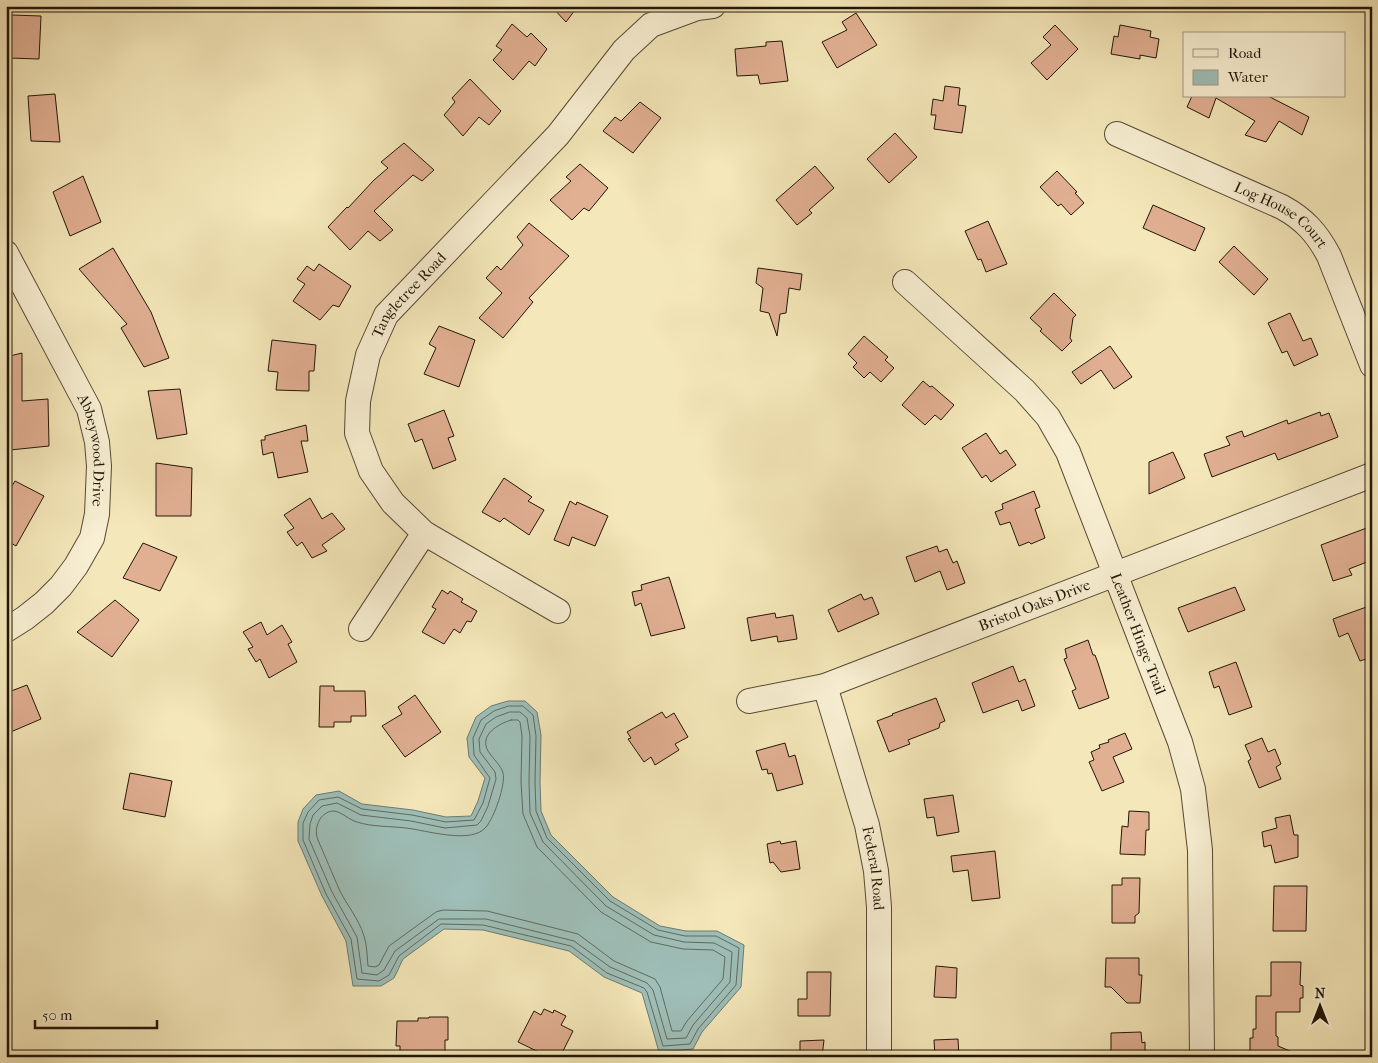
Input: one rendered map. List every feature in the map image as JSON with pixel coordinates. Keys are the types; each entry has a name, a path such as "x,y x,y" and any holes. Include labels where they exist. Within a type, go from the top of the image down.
{"street":[{"name":"Tangletree Road","path":"558,611 424,533 393,503 371,471 358,433 358,401 368,355 386,315 558,135 624,50 651,25 697,8 713,6"},
{"name":"Log House Court","path":"1117,134 1282,207 1297,216 1311,228 1321,240 1329,256 1367,341 1372,365"},
{"name":"Abbeywood Drive","path":"6,253 89,409 99,466 98,506 92,538 76,566 61,586 44,603 6,630"},
{"name":"Leather Hinge Trail","path":"905,282 1025,391 1048,417 1068,452 1116,574 1180,742 1193,789 1200,850 1202,1057"},
{"name":"Bristol Oaks Drive","path":"749,700 826,686 1372,475"},
{"path":"361,629 424,533"},
{"name":"Federal Road","path":"826,686 867,825 876,871 879,907 879,1057"}],"water":[{"path":"508,701 525,701 537,712 541,735 541,811 551,835 613,897 660,926 686,931 717,931 744,945 741,987 702,1032 693,1049 659,1052 642,993 604,977 569,951 483,930 444,929 403,959 394,978 381,986 353,986 346,941 322,896 298,841 298,822 303,809 316,795 339,791 362,804 413,810 446,817 471,816 485,778 469,757 467,738 476,717 491,706"}],"building":[{"path":"551,6 578,6 566,22"},
{"path":"856,13 877,45 837,68 822,42 847,30 842,22"},
{"path":"11,15 41,16 39,59 9,58"},
{"path":"512,24 527,37 531,33 547,49 535,66 529,61 513,80 493,60 502,50 496,46"},
{"path":"1055,25 1078,49 1047,80 1031,63 1051,45 1043,37"},
{"path":"1120,25 1151,31 1150,37 1159,39 1156,58 1140,55 1140,59 1111,54 1114,36 1118,37"},
{"path":"782,41 788,81 760,84 758,75 737,76 735,49 766,46 766,42"},
{"path":"470,79 501,111 489,125 479,117 463,136 444,115 455,102 452,98"},
{"path":"945,86 960,88 958,105 966,106 962,133 934,129 936,115 931,115 933,99 943,101"},
{"path":"55,94 60,142 31,141 28,96"},
{"path":"1191,98 1216,98 1209,118 1187,107"},
{"path":"1216,98 1272,98 1309,117 1302,135 1279,121 1266,142 1245,135 1255,121"},
{"path":"640,102 661,118 633,153 603,131 615,117 621,121"},
{"path":"895,133 917,157 889,183 867,159"},
{"path":"404,143 434,170 422,181 413,175 374,211 393,230 380,241 368,231 350,250 328,227 388,168 381,162"},
{"path":"580,164 608,188 589,211 584,208 572,220 550,200 571,181 566,177"},
{"path":"815,166 834,188 809,210 812,213 797,225 776,200"},
{"path":"1057,171 1077,192 1075,193 1084,203 1071,215 1061,204 1058,206 1040,187"},
{"path":"83,176 101,222 70,236 53,192"},
{"path":"1153,205 1205,228 1195,251 1143,228"},
{"path":"988,221 1007,264 986,272 981,259 978,260 965,231"},
{"path":"529,223 569,256 529,298 533,302 503,338 479,318 502,293 486,278 497,266 501,270 523,245 517,237"},
{"path":"1234,246 1268,279 1254,295 1219,262"},
{"path":"113,248 151,312 169,358 144,367 121,328 127,324 79,269"},
{"path":"319,264 351,286 339,307 333,305 320,320 293,301 305,284 297,279 307,266 314,271"},
{"path":"758,268 802,274 800,290 789,288 786,313 780,314 777,336 769,313 760,311 763,288 756,283"},
{"path":"1054,293 1076,315 1073,318 1070,338 1072,341 1062,351 1040,331 1042,329 1030,318"},
{"path":"1290,313 1303,341 1311,338 1318,355 1294,366 1287,351 1282,353 1268,323"},
{"path":"439,326 475,340 459,387 424,374 436,348 429,344"},
{"path":"864,336 888,357 885,360 894,368 881,382 870,372 864,378 853,367 857,363 848,354"},
{"path":"272,340 316,345 314,371 309,371 309,391 276,390 278,372 268,371"},
{"path":"1110,346 1132,377 1114,389 1101,370 1081,384 1072,372"},
{"path":"22,353 22,401 48,399 49,446 10,450 6,357"},
{"path":"923,381 930,387 932,386 954,405 941,420 935,415 925,425 902,405"},
{"path":"180,389 187,434 157,439 148,391"},
{"path":"444,410 454,436 448,438 456,460 433,469 422,439 415,442 408,424"},
{"path":"1320,412 1321,416 1329,413 1338,437 1278,460 1275,453 1212,477 1204,454 1230,445 1226,437 1242,431 1244,437 1287,420 1288,424"},
{"path":"306,425 308,441 301,441 308,472 278,478 273,452 263,455 261,440 265,440 265,436"},
{"path":"986,433 1000,454 1006,450 1016,465 991,482 986,475 982,478 962,448"},
{"path":"1173,452 1185,478 1149,494 1149,462"},
{"path":"156,463 192,468 191,516 156,516"},
{"path":"504,478 532,497 528,501 544,510 529,535 504,518 500,522 482,512"},
{"path":"15,481 44,496 16,546 6,540 6,496"},
{"path":"1034,491 1040,507 1035,509 1045,538 1031,544 1029,542 1019,546 1010,522 1000,525 995,512 1003,509 1002,504"},
{"path":"310,498 322,519 332,513 345,529 322,545 327,551 312,558 302,542 297,546 287,532 294,528 284,515"},
{"path":"570,501 576,505 577,502 608,516 595,546 572,537 569,546 554,540"},
{"path":"1372,526 1372,560 1349,569 1352,575 1333,581 1321,545"},
{"path":"143,543 177,557 160,591 123,578"},
{"path":"937,546 939,552 947,549 953,563 957,561 965,583 947,590 940,571 915,582 906,557"},
{"path":"669,577 685,628 651,636 641,603 635,606 632,592 642,590 641,585"},
{"path":"1235,587 1245,610 1188,632 1178,608"},
{"path":"442,590 448,594 450,591 463,599 461,602 477,611 471,622 467,621 460,633 454,629 444,644 422,632 436,609 432,607"},
{"path":"861,594 864,600 872,597 879,614 838,632 828,610"},
{"path":"115,600 139,620 112,657 77,632"},
{"path":"1372,605 1372,657 1360,661 1348,633 1339,637 1333,619"},
{"path":"775,613 776,618 793,615 797,639 778,642 777,636 751,641 747,618"},
{"path":"261,622 267,635 282,625 292,642 288,644 297,662 269,678 260,659 256,662 248,649 253,647 243,632"},
{"path":"1088,640 1098,663 1109,698 1079,709 1072,691 1076,689 1064,659 1067,658 1065,649"},
{"path":"1236,662 1252,707 1229,715 1219,686 1214,688 1209,672"},
{"path":"1013,666 1019,682 1025,679 1035,706 1022,711 1018,700 983,713 972,683"},
{"path":"27,685 41,719 6,734 6,693"},
{"path":"320,686 334,686 334,691 365,691 366,716 351,716 351,722 334,722 334,727 319,727"},
{"path":"415,695 441,732 405,757 382,726 402,714 398,707"},
{"path":"936,698 945,721 940,723 939,728 908,740 910,744 889,752 877,721"},
{"path":"662,712 666,718 674,713 688,737 675,744 679,750 655,765 651,757 644,762 628,739 631,738 627,732"},
{"path":"1125,733 1132,749 1113,757 1124,782 1102,791 1089,762 1094,760 1091,752 1100,748 1099,745"},
{"path":"1262,738 1268,752 1275,749 1281,764 1276,767 1281,779 1259,788 1248,761 1251,759 1245,745"},
{"path":"785,743 789,757 795,755 803,784 777,791 772,773 768,774 767,769 762,770 756,751"},
{"path":"130,773 172,781 165,817 123,809"},
{"path":"953,795 959,832 937,836 934,817 927,818 924,799"},
{"path":"1129,811 1149,812 1149,830 1146,830 1145,855 1120,854 1122,826 1128,827"},
{"path":"1290,815 1294,835 1298,835 1298,857 1275,863 1271,845 1264,847 1262,832 1277,828 1275,818"},
{"path":"780,841 781,844 796,841 800,869 781,872 773,862 770,863 767,844"},
{"path":"995,851 1000,898 972,901 968,870 953,872 951,856"},
{"path":"1122,878 1140,878 1139,913 1135,916 1135,923 1112,923 1112,885 1122,885"},
{"path":"1274,886 1307,886 1306,931 1273,931"},
{"path":"1106,958 1139,958 1139,975 1142,975 1140,1003 1127,1003 1111,987 1105,987"},
{"path":"1271,962 1301,962 1300,985 1303,986 1303,998 1300,998 1300,1012 1276,1012 1276,1036 1278,1037 1278,1046 1304,1057 1250,1057 1250,1038 1253,1038 1253,1029 1256,1029 1256,996 1271,996"},
{"path":"936,966 957,968 956,998 934,997"},
{"path":"807,972 831,972 830,1016 798,1016 798,999 807,999"},
{"path":"544,1009 553,1013 554,1010 566,1016 561,1025 573,1031 560,1057 549,1057 518,1042 534,1011 541,1015"},
{"path":"448,1017 448,1040 445,1040 445,1054 400,1055 400,1046 396,1046 397,1021 418,1021 418,1018"},
{"path":"1141,1032 1142,1043 1145,1042 1145,1057 1111,1057 1111,1033"},
{"path":"958,1039 959,1057 935,1057 934,1040"},
{"path":"824,1040 822,1057 800,1057 800,1041"}]}
